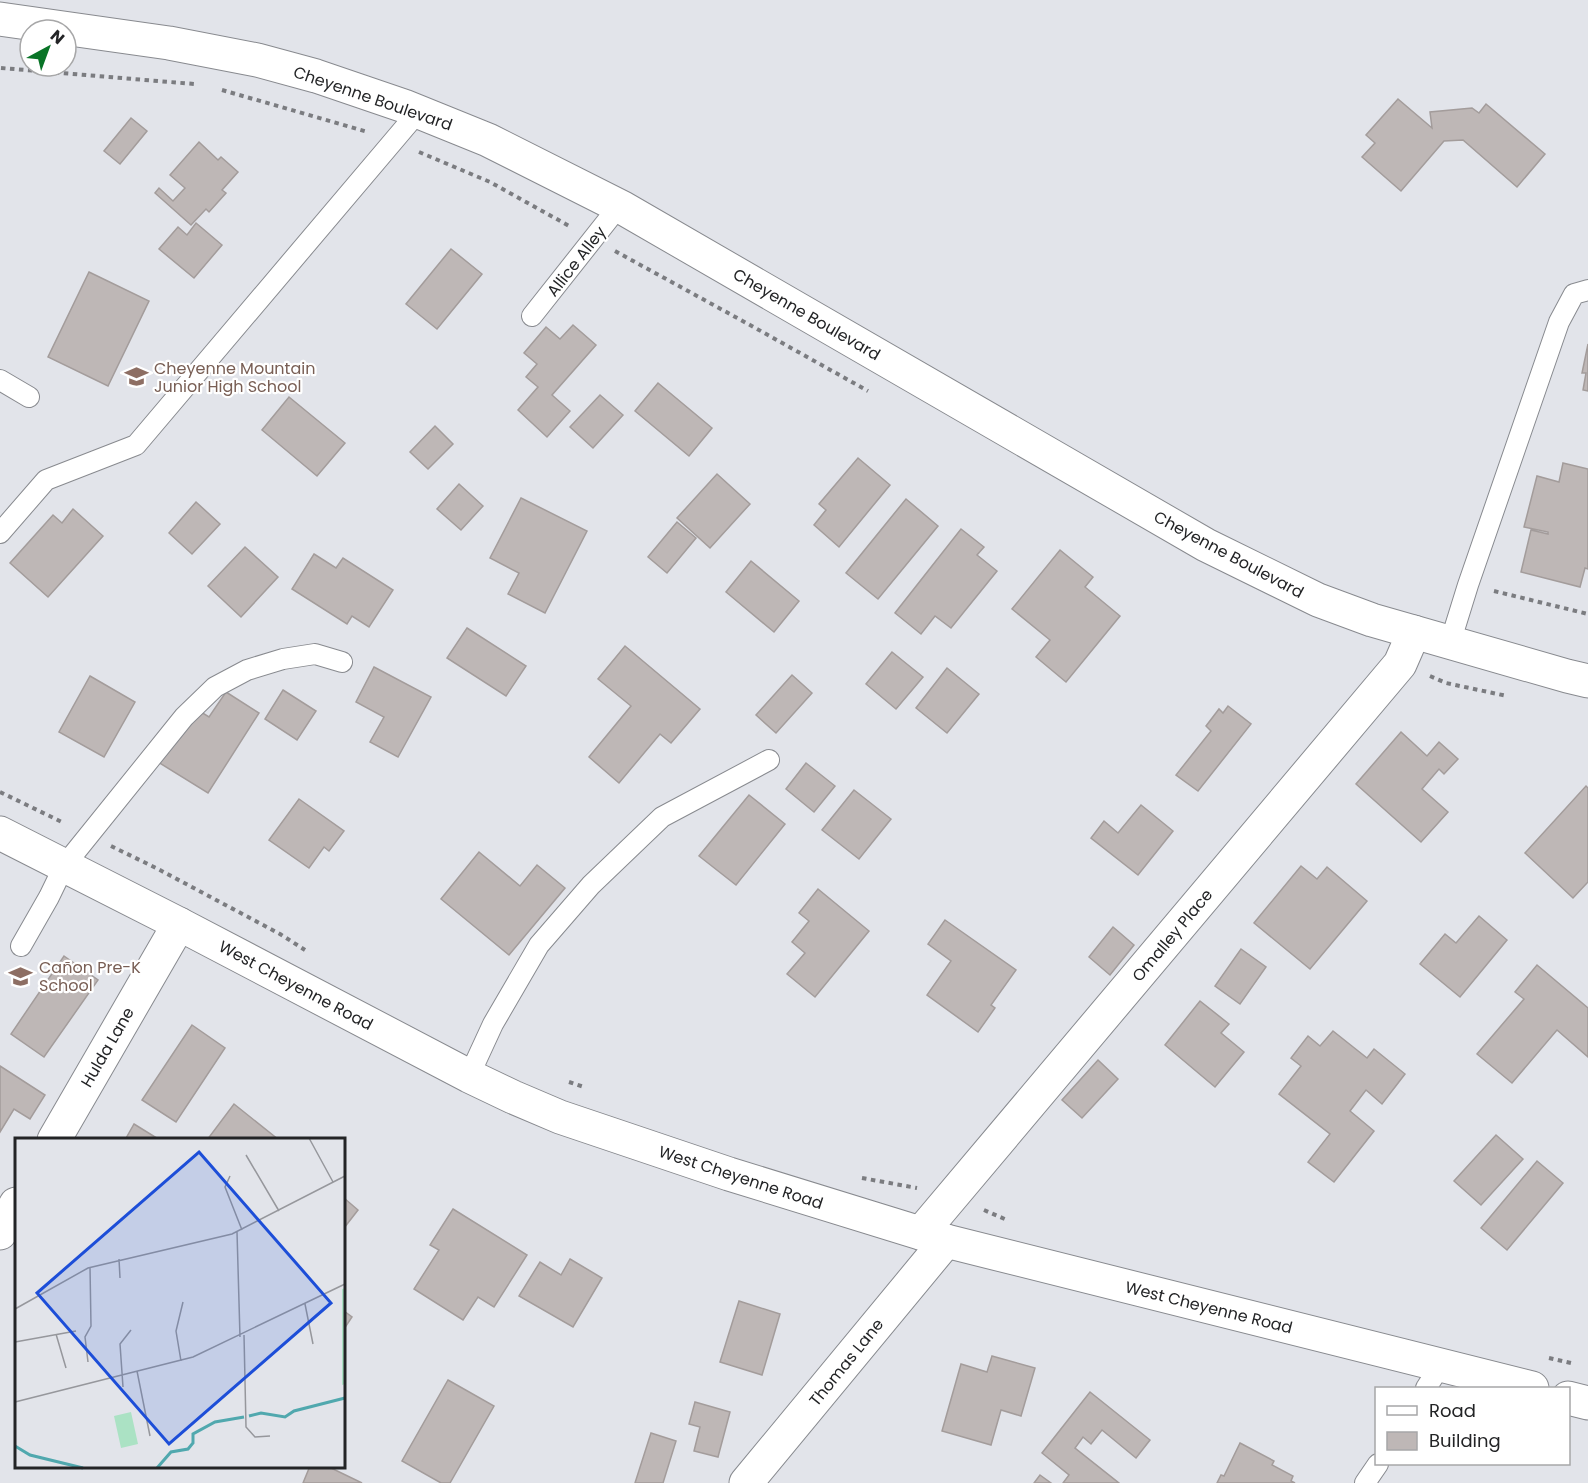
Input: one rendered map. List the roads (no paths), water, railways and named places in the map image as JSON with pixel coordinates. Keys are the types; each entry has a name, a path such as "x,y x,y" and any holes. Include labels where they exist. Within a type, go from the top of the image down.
{"main road":[{"name":"Cheyenne Boulevard","path":"0,19 169,44 257,60 316,76 418,112 488,140 619,206 1206,545 1318,600 1372,620 1588,681"},
{"name":"Omalley Place","path":"933,1237 950,1199 1400,664 1414,632"},
{"name":"West Cheyenne Road","path":"0,833 469,1076 560,1117 729,1174 933,1237 1434,1377 1516,1387"},
{"name":"Hulda Lane","path":"55,1138 179,924"},
{"path":"0,1233 15,1206"},
{"name":"Thomas Lane","path":"747,1483 933,1237"},
{"path":"1570,1398 1588,1403"}],"lane":[{"path":"0,533 46,480 136,445 418,112"},
{"name":"Allice Alley","path":"532,316 619,206"},
{"path":"1450,643 1559,322 1574,294 1588,290"},
{"path":"0,380 29,397"},
{"path":"21,946 64,866 184,717 215,687 247,670 283,659 315,654 342,662"},
{"path":"469,1076 493,1024 539,945 591,885 662,816 769,760"},
{"path":"1365,1483 1377,1465"}],"place":[{"name":"Cheyenne Mountain Junior High School","path":"136,377"},
{"name":"Cañon Pre-K School","path":"21,976"}]}
